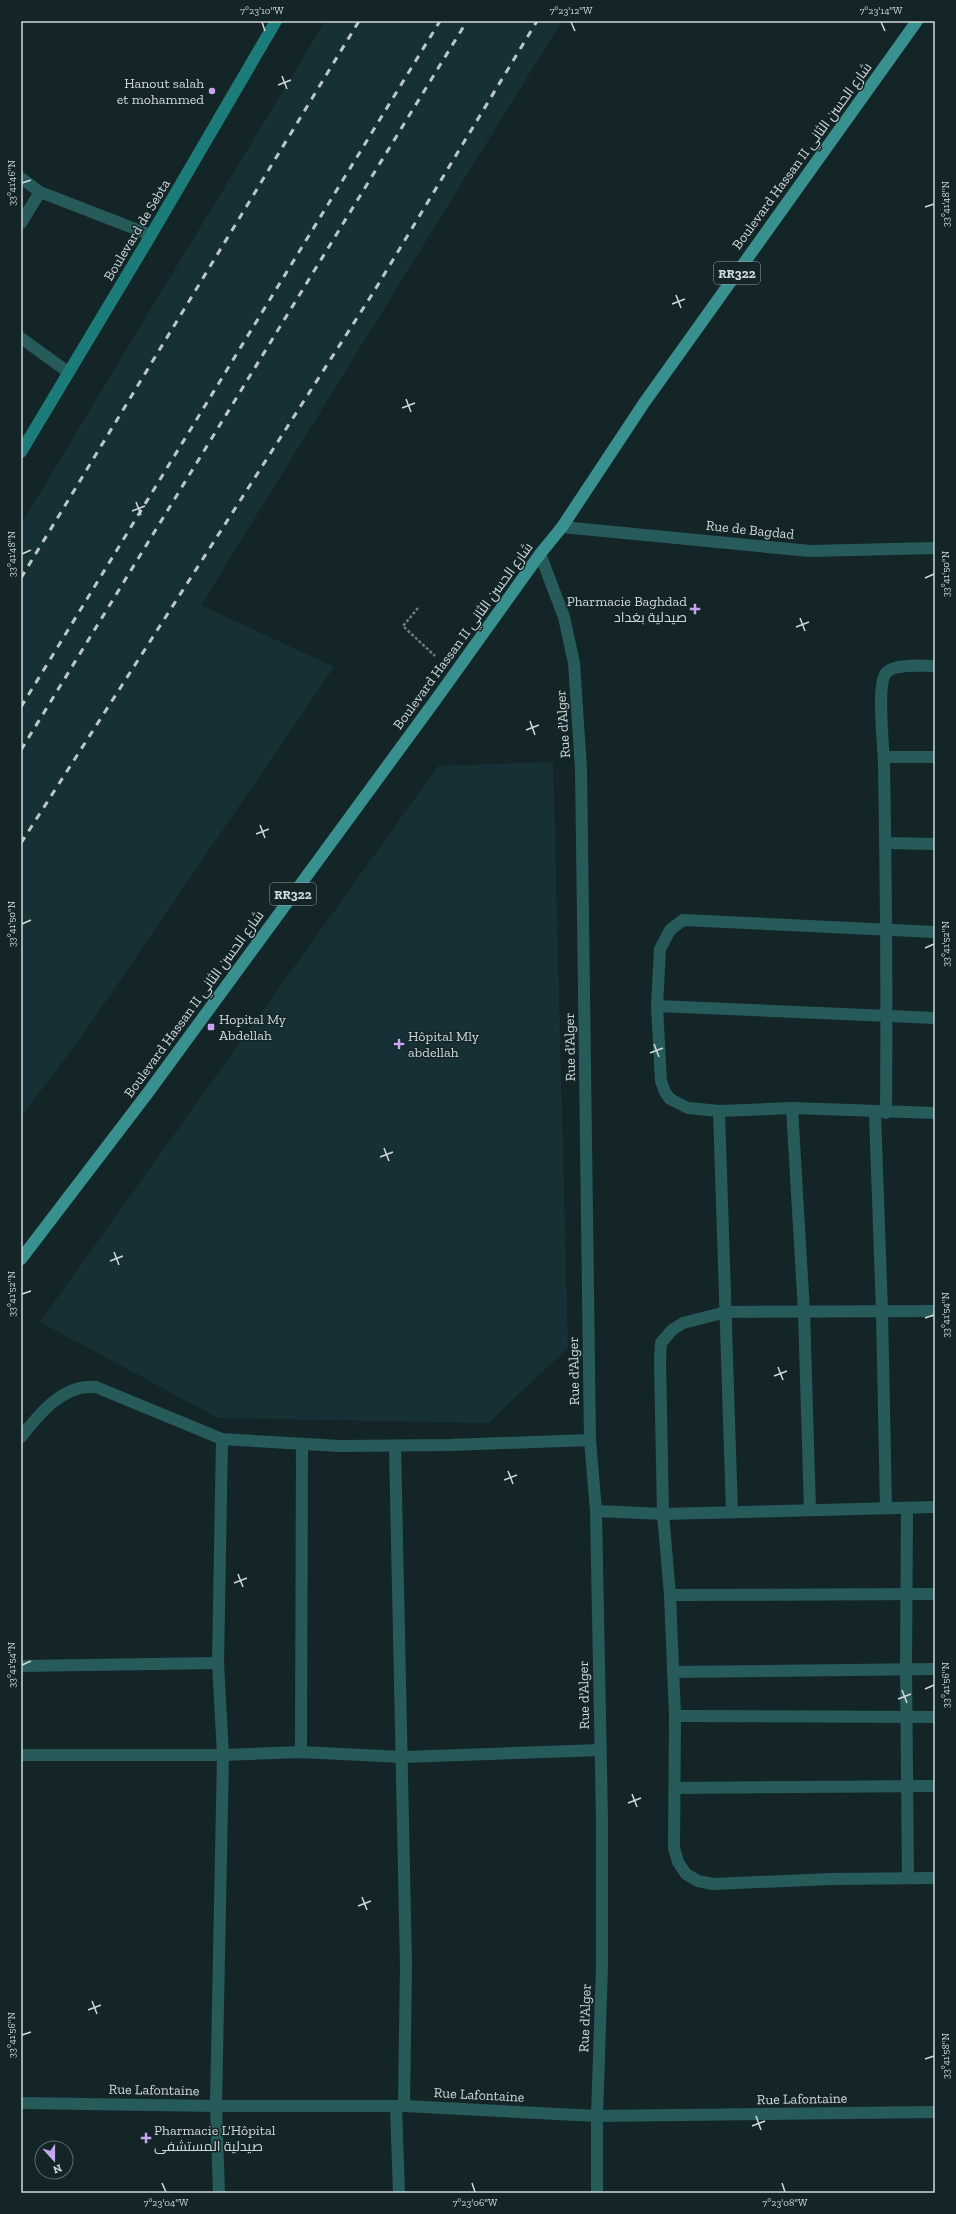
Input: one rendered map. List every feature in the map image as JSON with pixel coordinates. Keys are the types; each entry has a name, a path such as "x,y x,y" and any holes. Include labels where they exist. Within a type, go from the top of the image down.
{"main road":[{"name":"Boulevard Hassan II شارع الحسن الثاني","path":"21,1259 147,1094 540,554 562,527 644,403 917,21"}],"street":[{"name":"Boulevard de Sebta","path":"21,452 151,236 276,21"},
{"path":"21,178 40,192 151,236"},
{"path":"21,224 40,192"},
{"path":"21,338 68,372"},
{"name":"Rue de Bagdad","path":"562,527 810,551 935,548"},
{"name":"Rue d'Alger","path":"540,554 564,617 574,663 581,768 590,1440 596,1511 600,1750 602,1967 597,2116 597,2193"},
{"path":"886,1508 880,1113 887,1017 884,757 881,686 885,674 892,668 935,666"},
{"path":"884,757 935,757"},
{"path":"885,843 935,844"},
{"path":"935,932 886,931 683,920 670,930 660,949 657,1006 661,1081 665,1092 670,1099 688,1108 719,1111 792,1108 880,1113 935,1113"},
{"path":"657,1006 935,1018"},
{"path":"792,1108 804,1312 810,1510"},
{"path":"719,1111 732,1512"},
{"path":"935,1311 726,1312 683,1323 672,1330 661,1343 663,1514 670,1595 675,1716 676,1788 674,1848 682,1870 698,1881 713,1884 831,1879 935,1878"},
{"path":"21,1437 53,1403 69,1390 82,1386 96,1387 222,1439 339,1446 395,1446 590,1440"},
{"path":"219,2193 216,2106 223,1755 218,1663 222,1439"},
{"path":"301,1752 302,1444"},
{"path":"395,1446 403,1757 406,1965 400,2106 399,2193"},
{"path":"907,1508 906,1717 908,1878"},
{"path":"596,1511 663,1514 935,1508"},
{"path":"670,1595 935,1594"},
{"path":"21,1666 218,1663"},
{"path":"673,1672 935,1669"},
{"path":"675,1716 935,1717"},
{"path":"21,1755 223,1755 301,1752 403,1757 600,1750"},
{"path":"676,1788 935,1786"},
{"name":"Rue Lafontaine","path":"21,2103 216,2106 400,2106 597,2116 935,2112"}],"path":[{"path":"418,608 403,626 454,674"}],"shaded area":[{"path":"325,21 562,21 201,605 334,667 80,1039 21,1117 21,524"},
{"name":"Hôpital Mly abdellah","path":"553,762 568,1348 488,1423 218,1418 40,1322 438,766"}],"railway":[{"path":"21,578 359,21"},
{"path":"21,707 440,21"},
{"path":"21,750 467,21"},
{"path":"21,843 373,293 537,21"}],"place":[{"name":"Hanout salah et mohammed","path":"212,91"},
{"name":"Pharmacie Baghdad صيدلية بغداد","path":"695,609"},
{"name":"Hopital My Abdellah","path":"211,1027"},
{"name":"Hôpital Mly abdellah","path":"399,1044"},
{"name":"Pharmacie L'Hôpital صيدلية المستشفى","path":"146,2138"}]}
